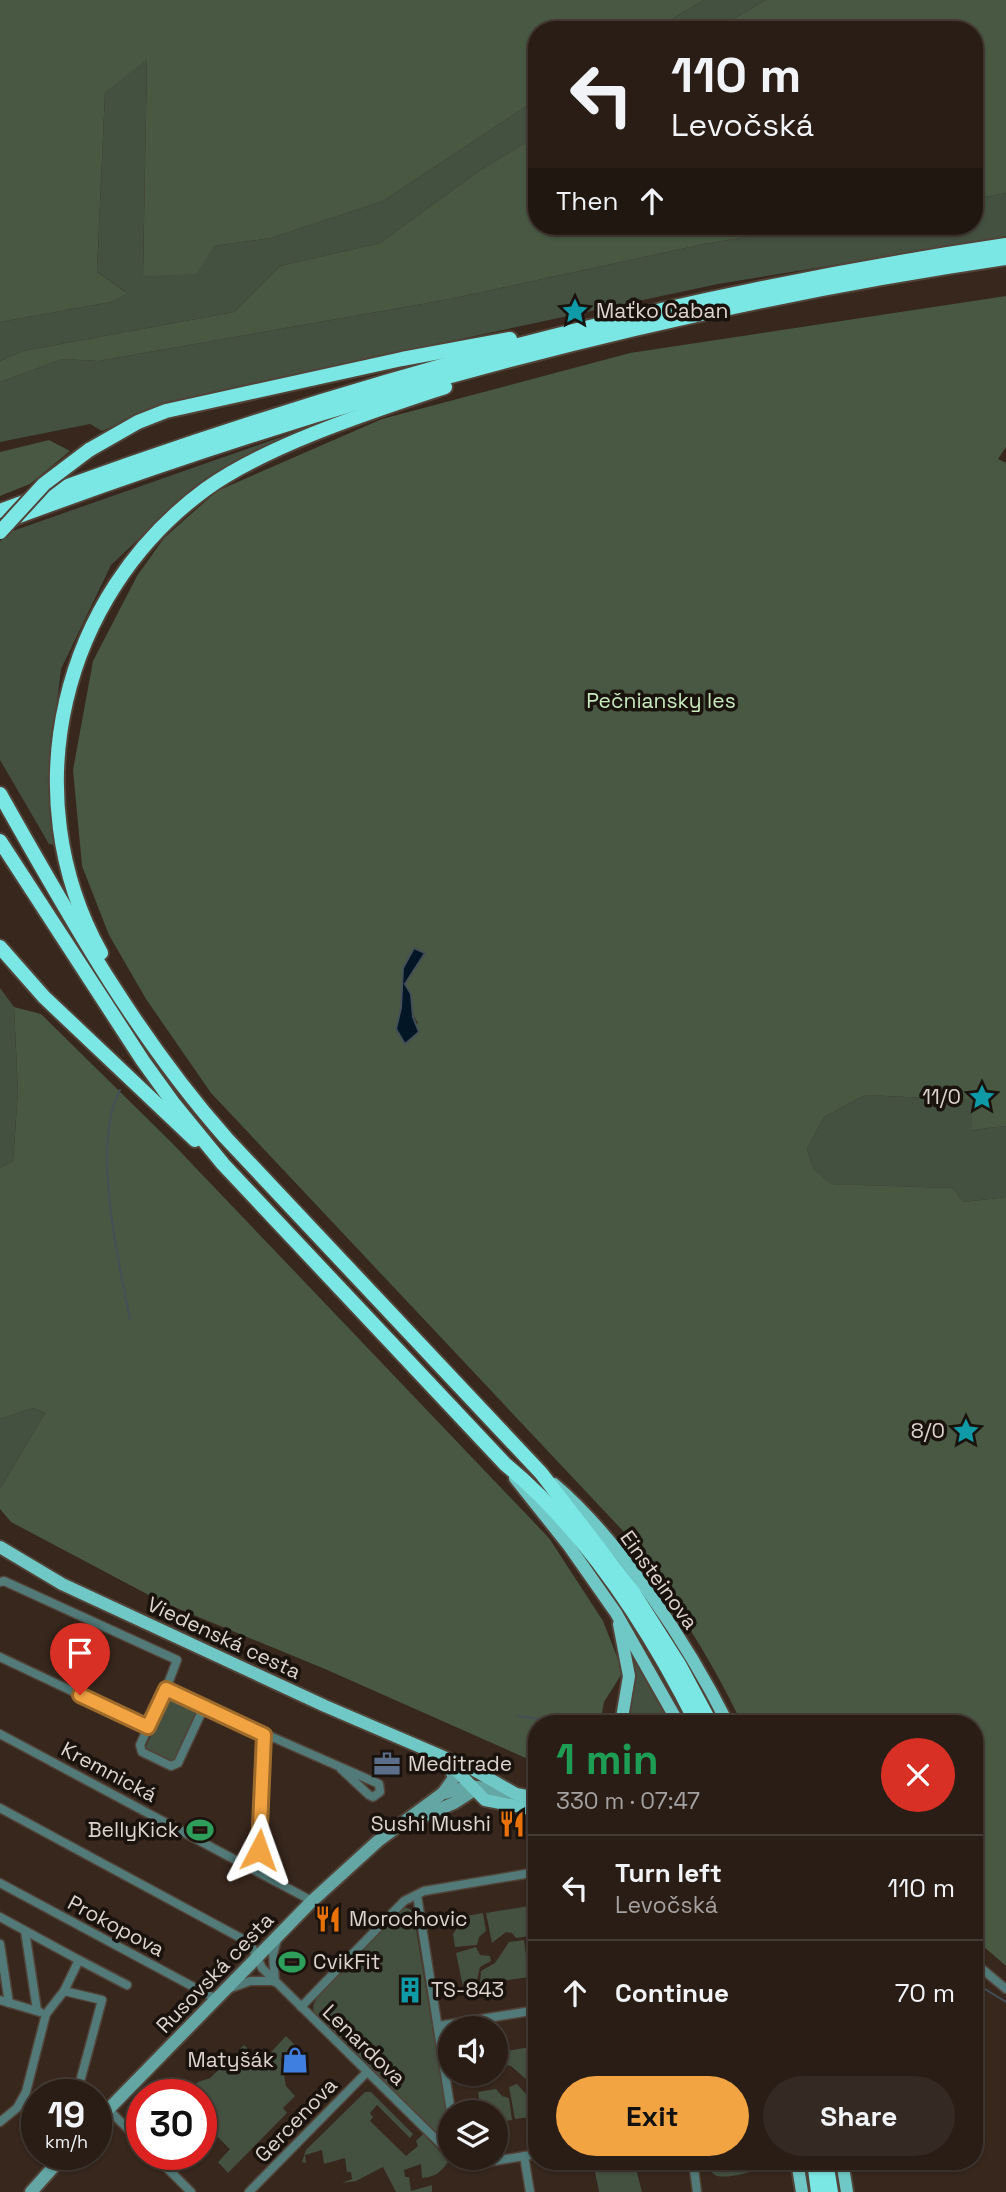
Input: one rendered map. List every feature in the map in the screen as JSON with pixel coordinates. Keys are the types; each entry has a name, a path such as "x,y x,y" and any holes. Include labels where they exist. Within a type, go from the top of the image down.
{"highway":[{"path":"0,511 123,465 331,396 540,339 787,283 1006,246"},
{"path":"0,523 205,450 332,409 554,347 789,295 1006,258"},
{"path":"0,532 44,484 89,450 138,422 194,404 499,339 540,339"},
{"path":"116,990 73,888 62,842 57,775 62,716 75,665 105,600 130,560 177,511 208,487 252,463 397,403 519,364 554,347"},
{"path":"0,794 99,968 153,1049 208,1118 541,1473 633,1592 680,1666 705,1715"},
{"path":"0,841 143,1062 223,1164"},
{"path":"0,947 44,997 223,1164 505,1464 532,1486 603,1573 658,1654 692,1715"},
{"path":"815,2170 818,2192"},
{"path":"828,2170 831,2192"}],"main road":[{"path":"505,1464 569,1546 616,1613 674,1715"},
{"name":"Einsteinova","path":"541,1473 570,1497 594,1524 665,1616 723,1715"},
{"name":"Viedenská cesta","path":"0,1546 62,1584 516,1794 528,1796"},
{"path":"616,1613 629,1676 622,1715"},
{"path":"475,1788 485,1800 528,1808"},
{"path":"798,2170 802,2192"},
{"path":"843,2170 847,2192"}],"street":[{"path":"0,1582 4,1581 177,1660 140,1745 142,1752 174,1765 178,1763 204,1707"},
{"path":"0,1657 148,1727"},
{"path":"166,1689 379,1784 380,1792 373,1797 369,1795 341,1769"},
{"name":"Kremnická","path":"0,1734 312,1901"},
{"path":"258,1872 264,1735"},
{"path":"443,1793 454,1778 454,1764 477,1777 475,1788"},
{"name":"Rusovská cesta","path":"397,1827 454,1803 475,1788"},
{"name":"Rusovská cesta","path":"112,2107 312,1901 397,1827 443,1793 475,1788 516,1794"},
{"name":"Rusovská cesta","path":"454,1803 485,1800"},
{"name":"Lenardova","path":"0,1808 246,1940 275,1982 438,2141"},
{"path":"300,2007 404,1901 417,1895 528,1874"},
{"name":"Prokopova","path":"0,1883 221,1995"},
{"path":"417,1895 438,2020"},
{"path":"0,1917 127,1985"},
{"path":"25,1931 37,2011"},
{"path":"221,1995 250,1981 275,1982 273,1954 282,1932"},
{"path":"0,1944 4,2002 46,2014"},
{"path":"0,2122 17,2108 26,2092 46,2014 64,1991 79,1960"},
{"path":"983,1970 1006,1989"},
{"path":"983,1975 1006,1989"},
{"path":"64,1991 102,2000 81,2079"},
{"path":"504,2016 528,2012"},
{"name":"Gercenova","path":"249,2192 367,2072"},
{"path":"112,2113 126,2127"},
{"path":"508,2159 528,2155"},
{"path":"524,2156 530,2192"},
{"path":"31,2192 51,2170"},
{"path":"169,2170 191,2192"},
{"path":"694,2170 697,2192"}],"green space":[{"path":"0,0 704,0 668,21 528,21 528,105 383,201 271,238 214,246 196,274 143,276 147,59 105,93 97,272 127,293 111,302 0,322"},
{"path":"704,0 766,0 730,21 668,21"},
{"path":"766,0 1006,0 1006,193 983,197 983,21 730,21"},
{"path":"147,58 143,275 214,246 271,238 383,201 528,105 528,141 479,171 380,243 280,266 234,312 23,351 0,361 0,322 111,302 126,292 97,272 105,93"},
{"path":"528,141 528,235 758,235 704,244 445,300 98,361 63,359 0,382 0,361 23,351 234,312 280,266 380,243 479,171"},
{"path":"1006,193 1006,237 718,284 212,392 153,409 102,431 90,424 0,442 0,382 63,359 98,361 445,300 704,244 758,235 983,235 983,197"},
{"name":"Pečniansky les","path":"1006,296 1006,447 998,459 1006,463 1006,1126 972,1130 972,1100 865,1095 824,1117 807,1149 813,1168 830,1184 952,1188 964,1202 1006,1197 1006,1966 983,1946 983,1715 738,1715 702,1649 624,1532 211,1093 146,999 109,935 82,866 73,770 93,661 137,576 164,538 217,491 382,419 630,353","holes":["414,948 425,953 405,984 418,1023 405,1043 396,1029 401,1008 403,968"]},
{"path":"301,430 192,489 111,565 61,669 48,778 59,845 49,844 0,760 0,542 4,534"},
{"path":"49,440 70,451 30,484 0,496 0,452"},
{"path":"0,988 14,1007 18,1091 13,1161 0,1168"},
{"path":"14,1007 41,1014 172,1143 549,1538 603,1621 623,1672 604,1702 602,1715 528,1715 528,1759 325,1669 162,1602 11,1522 0,1509 0,1489 45,1413 33,1408 0,1419 0,1168 13,1161 18,1091"},
{"path":"865,1095 972,1100 972,1130 1006,1126 1006,1197 964,1202 952,1188 829,1184 813,1168 807,1149 824,1117"},
{"path":"33,1408 45,1413 0,1489 0,1419"},
{"path":"631,1648 666,1715 626,1715 633,1673"},
{"path":"170,1696 199,1709 174,1762 145,1748"},
{"path":"528,1906 528,1936 516,1938 512,1933 506,1932 492,1943 486,1913"},
{"path":"404,1907 416,1911 419,1916 414,1917 438,2061 438,2086 442,2086 444,2100 438,2100 438,2136 314,2016 313,2006 318,1995"},
{"path":"483,1913 486,1931 479,1937 477,1945 455,1947 453,1934 466,1916"},
{"path":"524,1940 528,1977 480,1984 481,1971 495,1963 509,1942"},
{"path":"476,1947 480,1955 490,1956 491,1961 480,1967 476,1985 463,1987 456,1953"},
{"path":"286,2036 304,2054 281,2058 286,2086 295,2096 283,2108 287,2113 228,2173 218,2162 230,2149 217,2136 217,2079 207,2079 244,2045 262,2062"},
{"path":"528,2048 528,2081 508,2065 508,2051"},
{"path":"517,2084 528,2093 528,2117 515,2119 509,2087"},
{"path":"496,2089 502,2096 509,2098 512,2120 508,2121 508,2100 479,2100 478,2092"},
{"path":"365,2092 371,2092 413,2134 410,2138 377,2105 370,2113 373,2117 370,2121 406,2156 418,2146 416,2141 423,2134 438,2150 438,2170 441,2170 422,2178 421,2164 404,2170 405,2177 409,2177 411,2191 432,2185 432,2192 396,2192 383,2167 356,2181 342,2183 352,2179 351,2172 347,2172 345,2158 324,2164 322,2150 305,2155 306,2163 302,2162 306,2150"},
{"path":"595,2170 636,2170 642,2192 599,2192"},
{"path":"757,2170 727,2176 715,2175 710,2171"}],"water":[{"path":"414,948 425,953 405,984 411,994 413,1017 419,1032 405,1044 396,1029 401,1008 403,968"}],"waterway":[{"path":"120,1090 112,1113 107,1170 114,1235 130,1319"},
{"path":"518,1716 528,1717"},
{"path":"983,1988 1006,2002"}],"place":[{"name":"Maťko Caban","path":"575,311"},
{"name":"11/0","path":"982,1097"},
{"name":"8/0","path":"966,1431"},
{"name":"Meditrade","path":"387,1764"},
{"name":"Sushi Mushi","path":"512,1824"},
{"name":"BellyKick","path":"200,1830"},
{"name":"Morochovic","path":"328,1919"},
{"name":"CvikFit","path":"292,1962"},
{"name":"TS-843","path":"410,1990"},
{"name":"Matyšák","path":"295,2060"}],"route":[{"path":"80,1695 148,1727 166,1689 264,1735 259,1850"}]}
